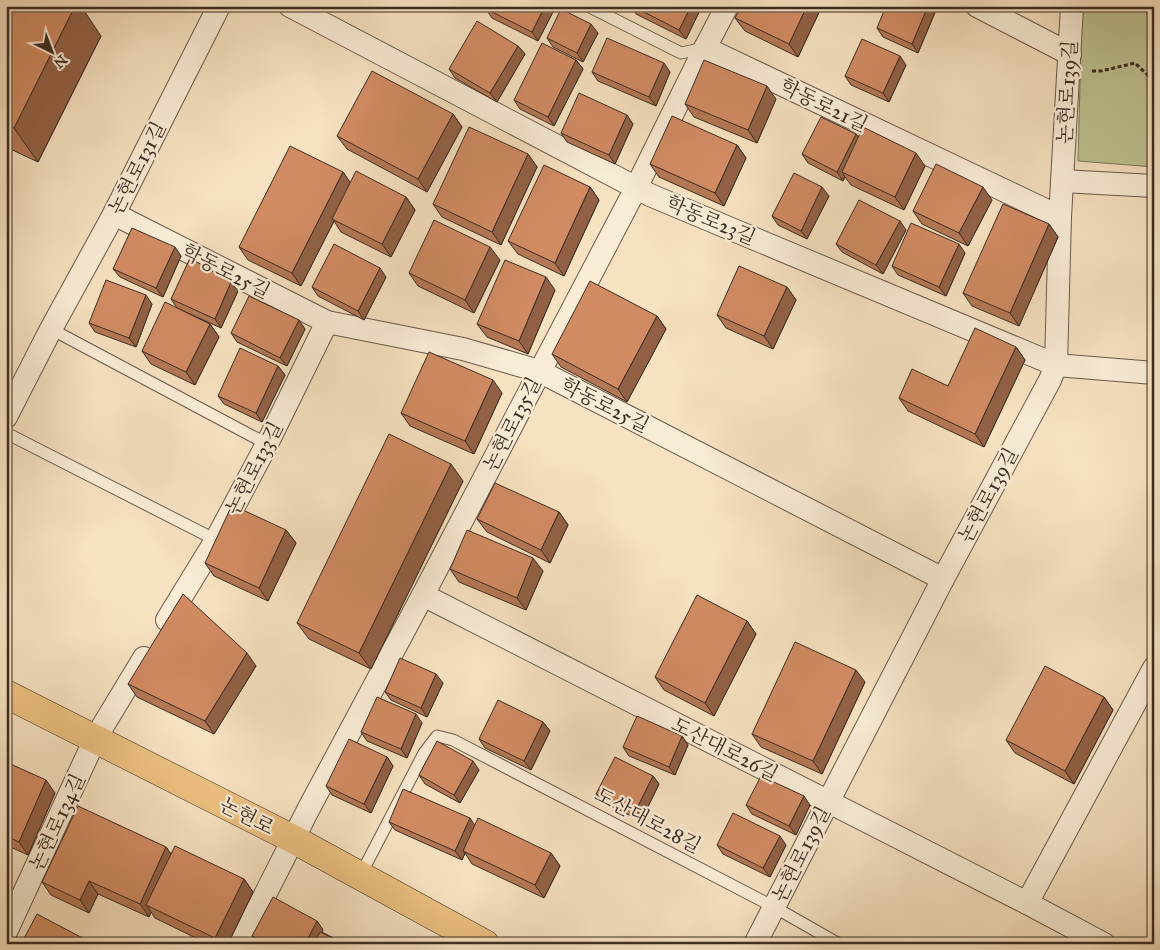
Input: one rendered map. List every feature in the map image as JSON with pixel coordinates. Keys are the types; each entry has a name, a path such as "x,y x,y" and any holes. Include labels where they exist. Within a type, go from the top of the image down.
{"main road":[{"name":"논현로","path":"6,694 293,839 485,944"}],"street":[{"name":"논현로131길","path":"6,417 51,329 114,214 219,6"},
{"name":"학동로23길","path":"290,6 636,188 1056,366 1154,373"},
{"name":"논현로135길","path":"240,944 293,839 636,188 704,48 727,6"},
{"path":"977,6 1070,54"},
{"name":"논현로139길","path":"755,944 943,579 1056,366 1060,217 1072,6"},
{"name":"학동로21길","path":"704,48 1060,217"},
{"path":"1062,180 1154,186"},
{"name":"학동로25길","path":"114,214 327,322 463,349 539,371 943,579"},
{"name":"논현로133길","path":"95,739 216,540 267,444 327,322"},
{"name":"도산대로26길","path":"423,595 1027,902 1104,944"},
{"path":"1027,902 1154,668"},
{"name":"논현로134길","path":"6,932 95,739"}],"lane":[{"path":"588,6 681,53 704,48"},
{"path":"51,329 267,444"},
{"path":"6,433 216,540"},
{"name":"도산대로28길","path":"360,876 424,753 437,736 452,740 774,907 839,944"}],"path":[{"path":"1100,71 1135,63 1154,81"}],"green space":[{"path":"1082,6 1154,6 1154,167 1078,161"}],"building":[{"path":"6,6 75,6 14,128 6,125"},
{"path":"488,6 545,6 532,32 486,9"},
{"path":"632,6 691,6 679,30"},
{"path":"741,6 807,6 789,44 735,18"},
{"path":"886,6 928,6 912,44 877,28"},
{"path":"561,9 591,24 577,53 547,38"},
{"path":"477,21 518,46 490,93 449,69"},
{"path":"607,38 664,63 649,97 592,72"},
{"path":"862,39 900,56 883,93 845,76"},
{"path":"542,43 576,60 548,117 514,100"},
{"path":"704,60 767,86 748,130 685,104"},
{"path":"372,71 453,114 418,179 337,136"},
{"path":"579,93 627,115 609,155 561,133"},
{"path":"672,116 737,145 715,193 650,164"},
{"path":"821,117 856,134 837,172 802,154"},
{"path":"469,127 528,154 492,232 433,204"},
{"path":"863,127 916,153 895,197 842,172"},
{"path":"290,146 343,172 292,273 239,247"},
{"path":"936,164 983,187 959,233 913,211"},
{"path":"544,165 590,187 555,263 508,241"},
{"path":"356,171 406,197 382,244 332,219"},
{"path":"794,173 822,187 801,231 772,216"},
{"path":"859,200 900,221 876,265 836,244"},
{"path":"1003,204 1049,224 1010,313 963,293"},
{"path":"434,220 490,247 465,300 409,273"},
{"path":"911,223 959,244 939,287 892,266"},
{"path":"132,228 175,247 156,288 113,269"},
{"path":"334,244 380,268 358,311 312,287"},
{"path":"190,258 231,282 215,319 171,299"},
{"path":"505,260 546,277 519,341 477,324"},
{"path":"739,266 787,287 764,336 717,315"},
{"path":"106,280 146,295 129,338 89,323"},
{"path":"590,281 657,316 618,389 552,354"},
{"path":"249,296 299,320 280,358 231,333"},
{"path":"165,302 210,324 186,372 142,351"},
{"path":"975,328 1016,347 975,434 899,398 912,369 948,386"},
{"path":"240,348 278,366 256,413 218,396"},
{"path":"429,352 493,380 465,441 401,413"},
{"path":"389,434 451,464 359,653 297,623"},
{"path":"495,483 559,512 541,550 477,519"},
{"path":"232,505 286,530 259,588 205,563"},
{"path":"467,530 533,558 517,598 450,569"},
{"path":"183,594 247,653 205,721 128,684"},
{"path":"697,595 747,621 705,703 655,677"},
{"path":"795,642 856,670 813,761 752,734"},
{"path":"400,658 436,674 421,708 385,692"},
{"path":"1045,666 1104,697 1065,771 1006,740"},
{"path":"377,697 416,714 401,749 361,732"},
{"path":"498,700 543,722 524,761 479,739"},
{"path":"637,716 682,736 669,767 623,747"},
{"path":"349,739 387,757 364,804 326,786"},
{"path":"437,741 473,761 454,795 419,775"},
{"path":"615,757 653,776 635,812 596,794"},
{"path":"6,762 46,780 19,842 6,836"},
{"path":"761,776 804,796 789,826 746,805"},
{"path":"403,789 470,818 455,851 389,822"},
{"path":"78,806 166,847 140,904 89,881 80,900 42,882"},
{"path":"733,813 780,836 763,868 717,845"},
{"path":"478,818 551,853 535,885 463,851"},
{"path":"175,846 244,879 215,938 146,905"},
{"path":"273,897 317,921 305,944 268,944 252,936"},
{"path":"37,914 94,944 21,944"},
{"path":"320,932 345,944 314,944"}]}
